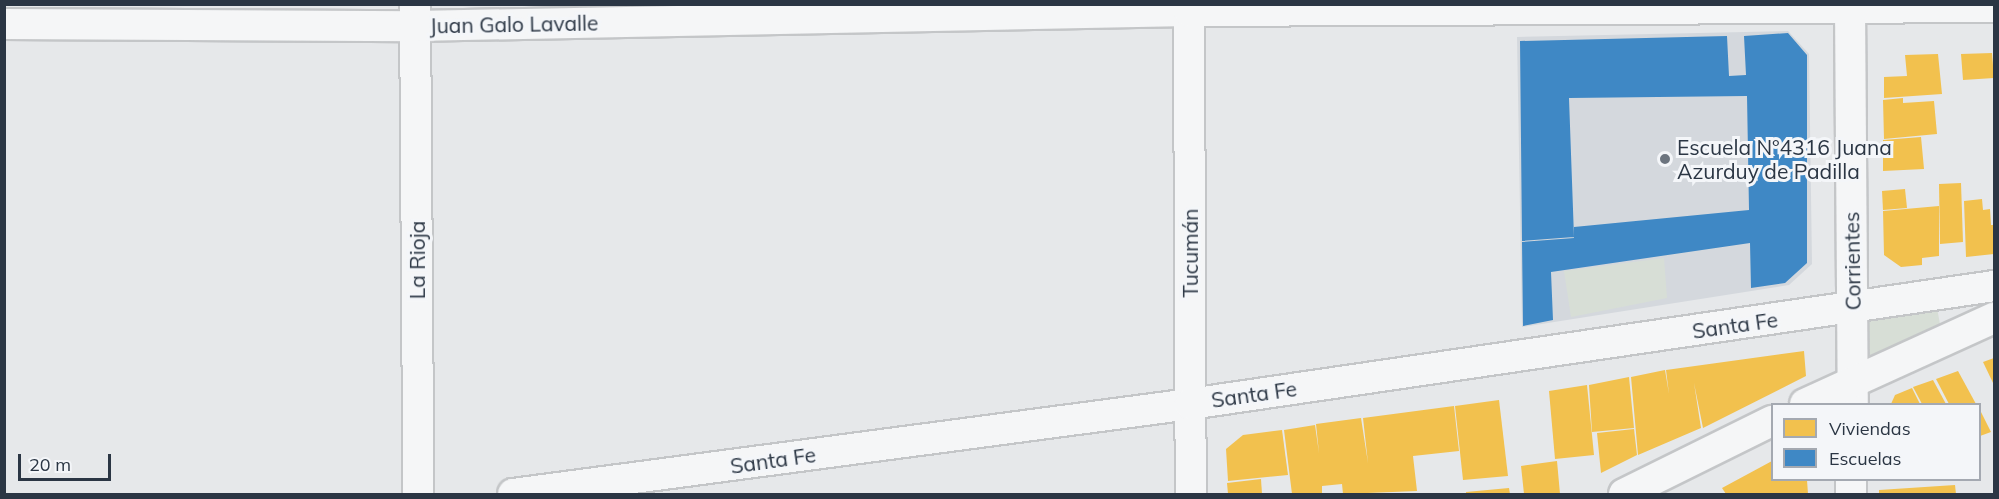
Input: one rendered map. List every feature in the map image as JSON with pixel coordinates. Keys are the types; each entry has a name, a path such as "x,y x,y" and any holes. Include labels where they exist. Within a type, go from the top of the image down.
{"street":[{"name":"Corrientes","path":"1850,7 1853,393"},
{"name":"Juan Galo Lavalle","path":"4,24 236,15 415,16 1189,8 1995,7"},
{"name":"Tucumán","path":"1189,8 1191,495"},
{"name":"La Rioja","path":"415,16 418,495"},
{"name":"Santa Fe","path":"513,495 1190,404 1995,286"},
{"path":"1813,403 1853,393 1995,318"},
{"path":"1624,495 1771,422"}],"shaded area":[{"name":"Escuela Nº4316 Juana Azurduy de Padilla","path":"1788,31 1809,54 1812,264 1789,285 1522,327 1517,37"},
{"path":"1664,258 1667,298 1571,317 1564,271"},
{"path":"1937,308 1942,335 1862,369 1860,321"}],"building: Viviendas":[{"path":"1992,53 1994,78 1963,80 1961,54"},
{"path":"1938,54 1942,94 1884,98 1884,77 1907,76 1905,55"},
{"path":"1903,98 1903,103 1934,101 1937,134 1884,139 1883,100"},
{"path":"1921,137 1924,169 1883,171 1883,140"},
{"path":"1961,183 1963,242 1940,244 1939,184"},
{"path":"1905,189 1907,208 1883,210 1882,191"},
{"path":"1982,199 1983,210 1990,209 1991,225 1994,225 1994,254 1966,257 1964,201"},
{"path":"1939,206 1939,256 1922,258 1922,265 1901,267 1884,255 1883,211"},
{"path":"1804,351 1806,376 1703,428 1694,383 1701,428 1638,455 1631,377 1665,370 1669,394 1666,370"},
{"path":"1994,358 1994,385 1983,362"},
{"path":"1958,371 1975,403 1948,403 1936,379"},
{"path":"1629,377 1634,428 1592,432 1589,385"},
{"path":"1933,380 1945,403 1921,403 1913,387"},
{"path":"1587,385 1594,455 1555,459 1549,391"},
{"path":"1912,388 1920,403 1891,403 1895,395"},
{"path":"1499,400 1508,476 1463,480 1455,406"},
{"path":"1454,406 1459,451 1413,456 1417,491 1343,494 1342,484 1322,486 1322,493 1292,494 1284,430 1315,425 1319,453 1316,424 1361,418 1368,463 1363,418"},
{"path":"1981,412 1991,432 1981,436"},
{"path":"1634,429 1637,455 1601,473 1597,433"},
{"path":"1282,430 1288,475 1228,481 1226,449 1243,435"},
{"path":"1557,461 1560,494 1524,494 1521,466"},
{"path":"1771,462 1771,481 1807,481 1808,494 1726,494 1722,488"},
{"path":"1261,479 1262,494 1228,494 1227,483"},
{"path":"1955,485 1956,494 1879,494 1879,490"},
{"path":"1509,488 1510,494 1466,494 1466,492"}],"building: Escuelas":[{"name":"Escuela Nº4316 Juana Azurduy de Padilla","path":"1788,33 1807,55 1807,263 1785,283 1751,288 1750,243 1551,272 1553,320 1523,326 1522,242 1574,237 1522,241 1520,41 1727,36 1729,76 1746,75 1744,36","holes":["1747,96 1749,210 1574,227 1574,237 1569,98"]}],"place":[{"name":"Escuela Nº4316 Juana Azurduy de Padilla","path":"1665,159"}]}
